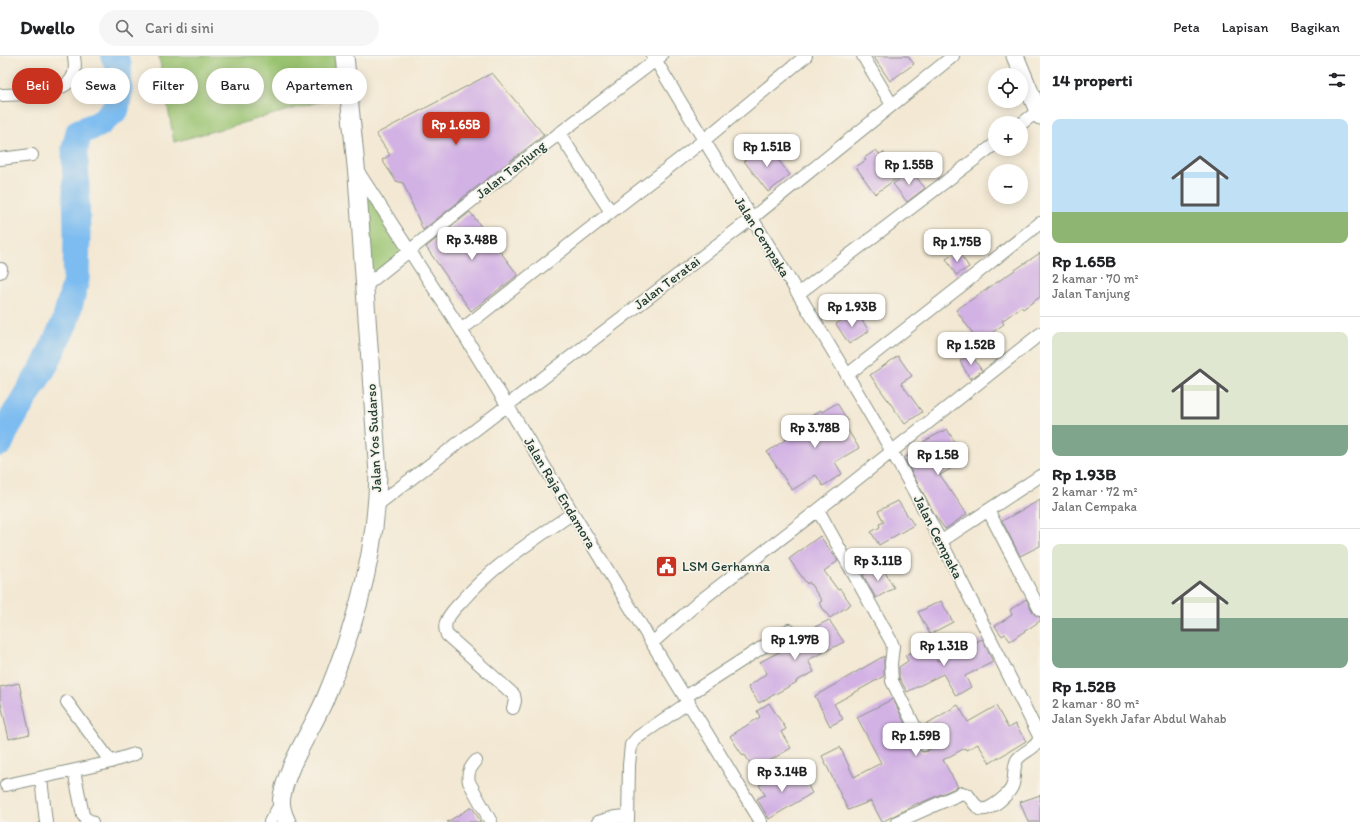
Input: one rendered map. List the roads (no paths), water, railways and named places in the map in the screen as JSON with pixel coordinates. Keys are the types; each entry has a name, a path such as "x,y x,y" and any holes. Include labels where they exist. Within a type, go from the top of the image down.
{"street":[{"name":"Jalan Yos Sudarso","path":"281,803 285,784 296,757 325,699 359,602 372,551 377,505 378,474 356,167 345,56"},
{"path":"461,330 703,141 806,56"},
{"path":"863,56 892,104"},
{"name":"Jalan Teratai","path":"377,505 751,219 953,56"},
{"path":"1015,56 1039,114 1028,120"},
{"name":"Jalan Cempaka","path":"656,57 703,141 798,294 891,451 998,652 1038,736 1038,741 1036,744 1018,758 1014,770 1013,785 997,803 990,807 981,809 978,808 968,795 962,793 897,822"},
{"name":"Jalan Tanjung","path":"364,287 656,57"},
{"path":"0,95 45,92 57,89 72,78 75,70 75,59"},
{"path":"559,133 611,212"},
{"path":"798,294 988,149"},
{"path":"0,160 32,155"},
{"name":"Jalan Raja Endamora","path":"356,167 461,330 761,822"},
{"path":"847,375 1040,223"},
{"path":"652,643 700,601 818,510 1040,334"},
{"path":"940,542 1040,476"},
{"path":"818,510 891,641 892,680 924,745"},
{"path":"988,510 1040,610"},
{"path":"513,708 516,701 514,695 447,635 445,628 446,623 453,611 476,584 505,560 573,513"},
{"path":"598,822 615,817 628,819 630,751 633,741 687,700 789,630"},
{"path":"67,702 111,762"},
{"path":"6,785 74,771 111,762 135,754"},
{"path":"476,761 469,771 469,782 491,822"},
{"path":"74,771 83,815 92,822"},
{"path":"41,778 46,822"},
{"path":"270,822 281,803"},
{"path":"281,803 287,822"}],"waterway":[{"path":"0,443 7,427 46,363 65,322 76,280 77,232 75,148 79,132 99,124 116,109 119,91 118,65 114,56"}],"place":[{"name":"LSM Gerhanna","path":"667,566"}]}
